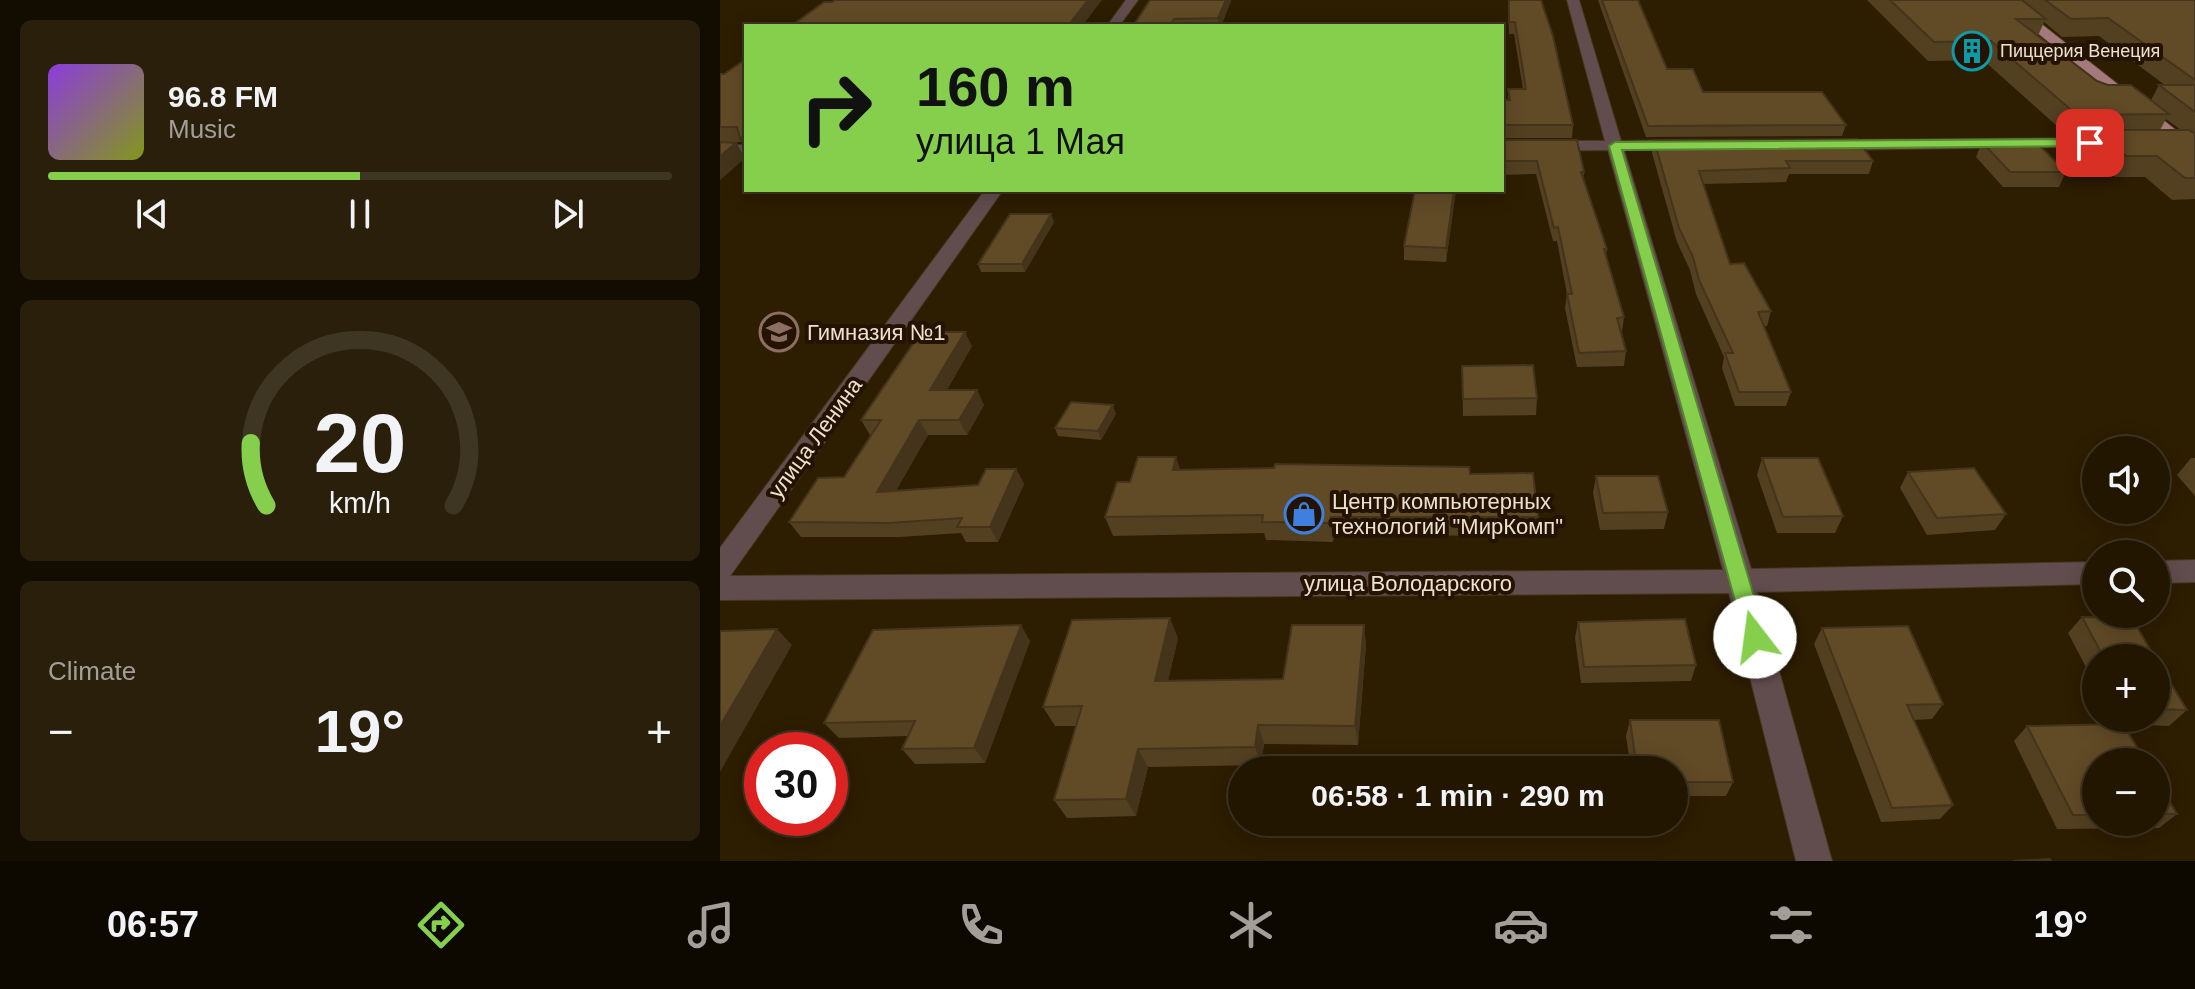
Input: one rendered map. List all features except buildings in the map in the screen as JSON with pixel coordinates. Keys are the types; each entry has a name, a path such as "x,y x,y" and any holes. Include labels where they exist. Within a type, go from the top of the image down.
{"main road":[{"path":"2003,0 2191,146"}],"street":[{"path":"1114,24 1132,0"},
{"path":"1573,0 1740,581 1814,861"},
{"path":"1805,145 2146,143 2191,146"},
{"path":"1504,146 1694,145"},
{"path":"720,150 744,150"},
{"name":"улица Ленина","path":"720,569 993,192"},
{"path":"2170,572 2195,571"},
{"name":"улица Володарского","path":"720,588 1740,581 2082,573"}],"place":[{"name":"Пиццерия Венеция","path":"1972,51"},
{"name":"Гимназия №1","path":"779,332"},
{"name":"Центр компьютерных технологий \"МирКомп\"","path":"1304,514"}],"route":[{"path":"1755,637 1615,146 2090,143"}]}
